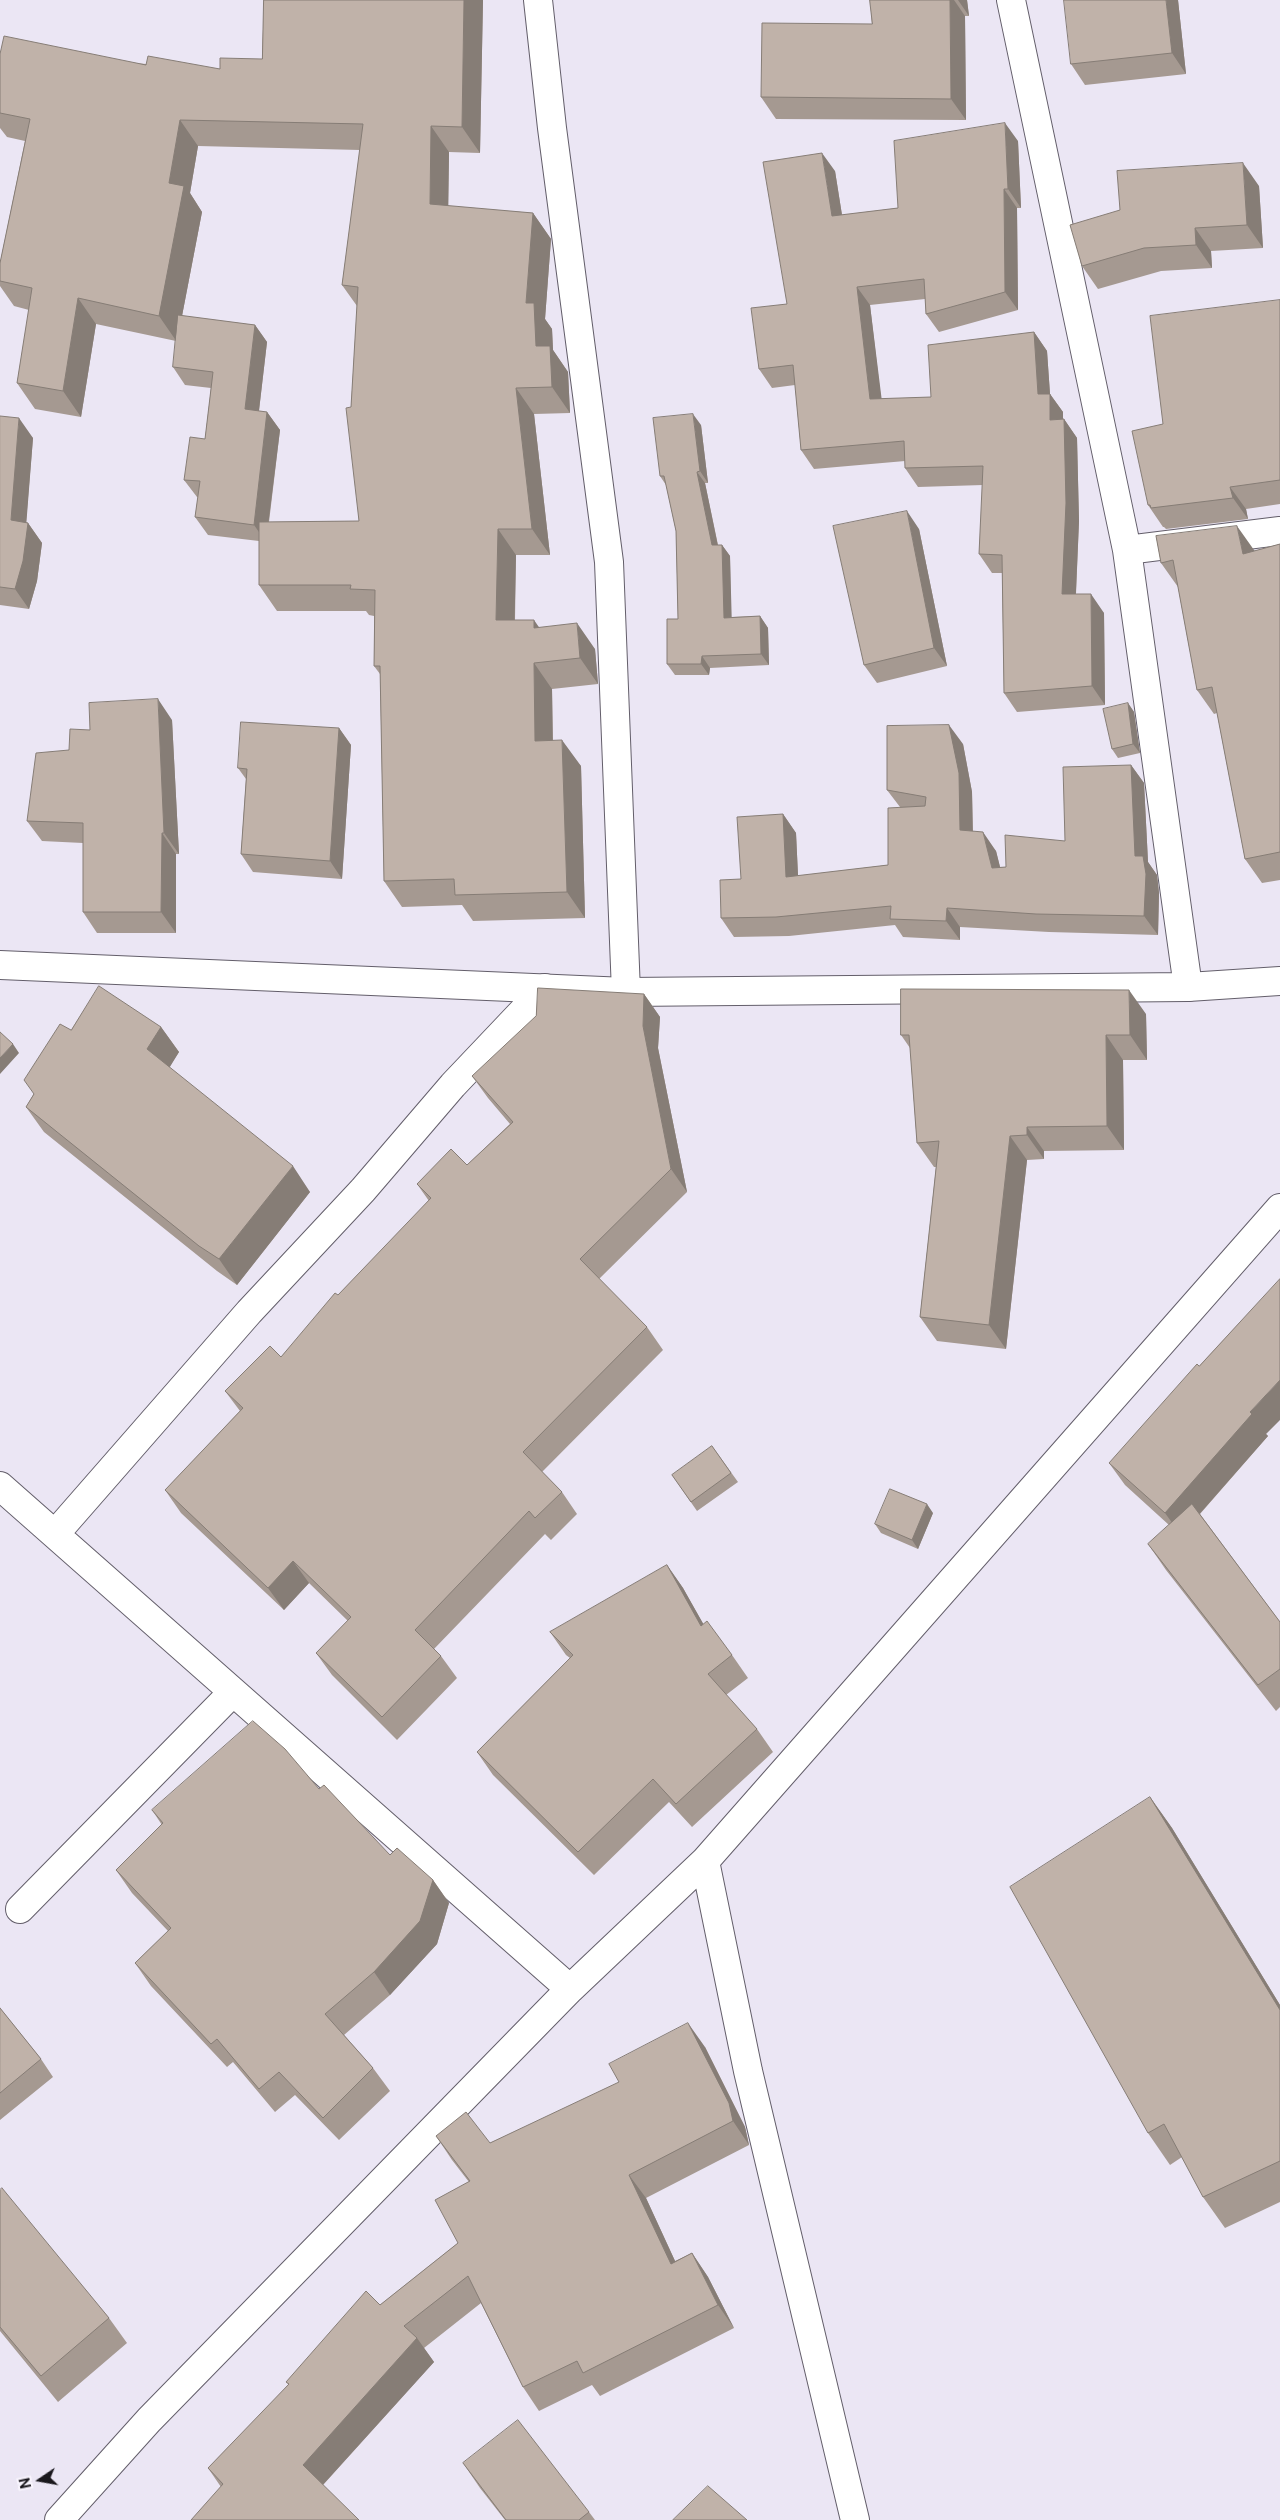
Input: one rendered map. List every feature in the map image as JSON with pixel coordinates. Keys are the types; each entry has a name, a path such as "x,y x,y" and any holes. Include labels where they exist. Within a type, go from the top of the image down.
{"street":[{"path":"538,0 552,128 609,562 626,992"},
{"path":"1011,0 1127,550 1188,987"},
{"path":"1127,550 1280,531"},
{"path":"0,965 626,992 1188,987 1280,981"},
{"path":"55,1534 249,1312 363,1190 453,1085 545,988"},
{"path":"59,2520 149,2420 570,1989 705,1861 1280,1208"},
{"path":"0,1486 570,1989"},
{"path":"20,1909 234,1692"},
{"path":"705,1861 748,2071 855,2520"}],"building":[{"path":"264,0 464,0 462,127 431,126 430,204 533,213 526,303 534,303 536,346 550,346 552,387 516,388 532,529 498,529 496,620 534,620 534,628 577,623 580,658 534,663 535,741 562,740 567,892 455,895 454,879 384,881 380,666 374,666 375,590 350,589 351,585 259,585 259,522 359,521 346,408 351,407 358,287 342,285 363,124 180,120 169,183 184,186 159,316 78,298 63,391 17,383 32,288 0,281 0,263 30,119 0,113 0,54 4,36 146,65 148,56 220,69 220,58 262,59"},
{"path":"870,0 950,0 951,99 761,97 762,23 872,24"},
{"path":"1064,0 1166,0 1172,53 1071,64"},
{"path":"1005,123 1008,189 1004,189 1005,292 926,314 924,279 857,287 870,399 931,397 928,345 1034,332 1038,394 1050,394 1050,420 1064,419 1066,503 1062,594 1091,594 1092,686 1004,693 1002,555 979,554 983,466 905,468 904,441 801,450 793,365 759,369 751,308 787,304 763,162 822,153 832,216 898,208 894,141"},
{"path":"1243,163 1247,225 1195,228 1196,245 1144,248 1082,266 1070,225 1120,210 1117,171"},
{"path":"1280,300 1280,480 1230,487 1233,498 1151,508 1148,505 1132,431 1163,424 1150,316"},
{"path":"178,315 255,325 245,409 267,412 254,525 195,517 200,481 184,480 190,437 205,439 213,372 173,367"},
{"path":"693,414 700,471 697,472 712,545 722,545 724,618 760,616 761,654 702,656 701,664 667,664 667,619 678,619 676,531 664,476 660,476 653,418"},
{"path":"0,416 19,418 11,520 28,523 23,561 15,589 0,587"},
{"path":"907,511 934,648 864,665 833,526"},
{"path":"1237,526 1243,554 1280,544 1280,852 1245,859 1212,687 1197,690 1173,560 1161,563 1156,536"},
{"path":"158,699 164,833 162,833 161,912 83,912 83,823 27,821 36,753 69,750 70,729 90,730 89,703"},
{"path":"1128,703 1133,744 1112,749 1103,709"},
{"path":"241,722 339,728 330,861 241,854 247,769 238,768"},
{"path":"949,725 959,773 960,830 983,832 992,868 1006,867 1005,835 1065,841 1063,767 1131,765 1135,856 1143,856 1146,874 1144,916 1036,914 947,908 946,921 890,919 891,906 776,917 721,918 720,880 741,879 737,817 783,814 786,877 888,865 888,808 925,806 926,797 887,790 887,726"},
{"path":"99,986 161,1027 147,1049 293,1166 219,1259 199,1246 26,1107 34,1094 24,1080 60,1024 71,1030"},
{"path":"538,988 644,994 643,1026 671,1169 580,1259 647,1327 523,1452 562,1492 535,1518 529,1511 415,1630 441,1656 382,1717 316,1653 351,1617 293,1561 268,1588 165,1490 243,1408 225,1391 270,1346 281,1357 335,1293 338,1295 431,1198 417,1184 451,1149 467,1165 513,1122 472,1076 536,1016"},
{"path":"901,989 1129,990 1130,1035 1106,1035 1107,1126 1027,1127 1027,1135 1010,1136 989,1325 920,1317 939,1141 917,1143 909,1035 901,1035"},
{"path":"0,1032 13,1044 0,1058"},
{"path":"1280,1279 1280,1380 1250,1412 1252,1414 1165,1513 1109,1463 1197,1364 1199,1366"},
{"path":"712,1446 731,1473 691,1502 672,1475"},
{"path":"890,1489 927,1504 912,1540 875,1524"},
{"path":"1192,1504 1280,1622 1280,1669 1258,1685 1148,1544"},
{"path":"667,1565 701,1626 707,1621 732,1655 708,1674 757,1729 676,1804 653,1779 578,1852 477,1752 573,1655 550,1632"},
{"path":"253,1721 285,1749 319,1789 324,1785 390,1855 397,1848 433,1880 420,1921 374,1972 325,2014 373,2068 323,2118 279,2072 259,2089 217,2039 211,2044 135,1963 171,1928 116,1870 163,1823 152,1810"},
{"path":"1150,1797 1280,2010 1280,2161 1203,2197 1164,2124 1148,2133 1010,1887"},
{"path":"0,2008 41,2059 0,2093"},
{"path":"688,2023 729,2103 733,2121 629,2175 671,2264 692,2253 718,2305 583,2373 577,2361 523,2387 468,2276 404,2326 417,2338 303,2465 359,2520 191,2520 223,2484 208,2468 289,2384 286,2382 366,2291 380,2305 458,2243 435,2200 470,2181 436,2136 466,2112 490,2143 619,2082 609,2064"},
{"path":"2,2188 109,2318 41,2376 0,2327 0,2190"},
{"path":"518,2420 589,2512 579,2520 506,2520 463,2463"},
{"path":"708,2486 747,2520 673,2520"}]}
